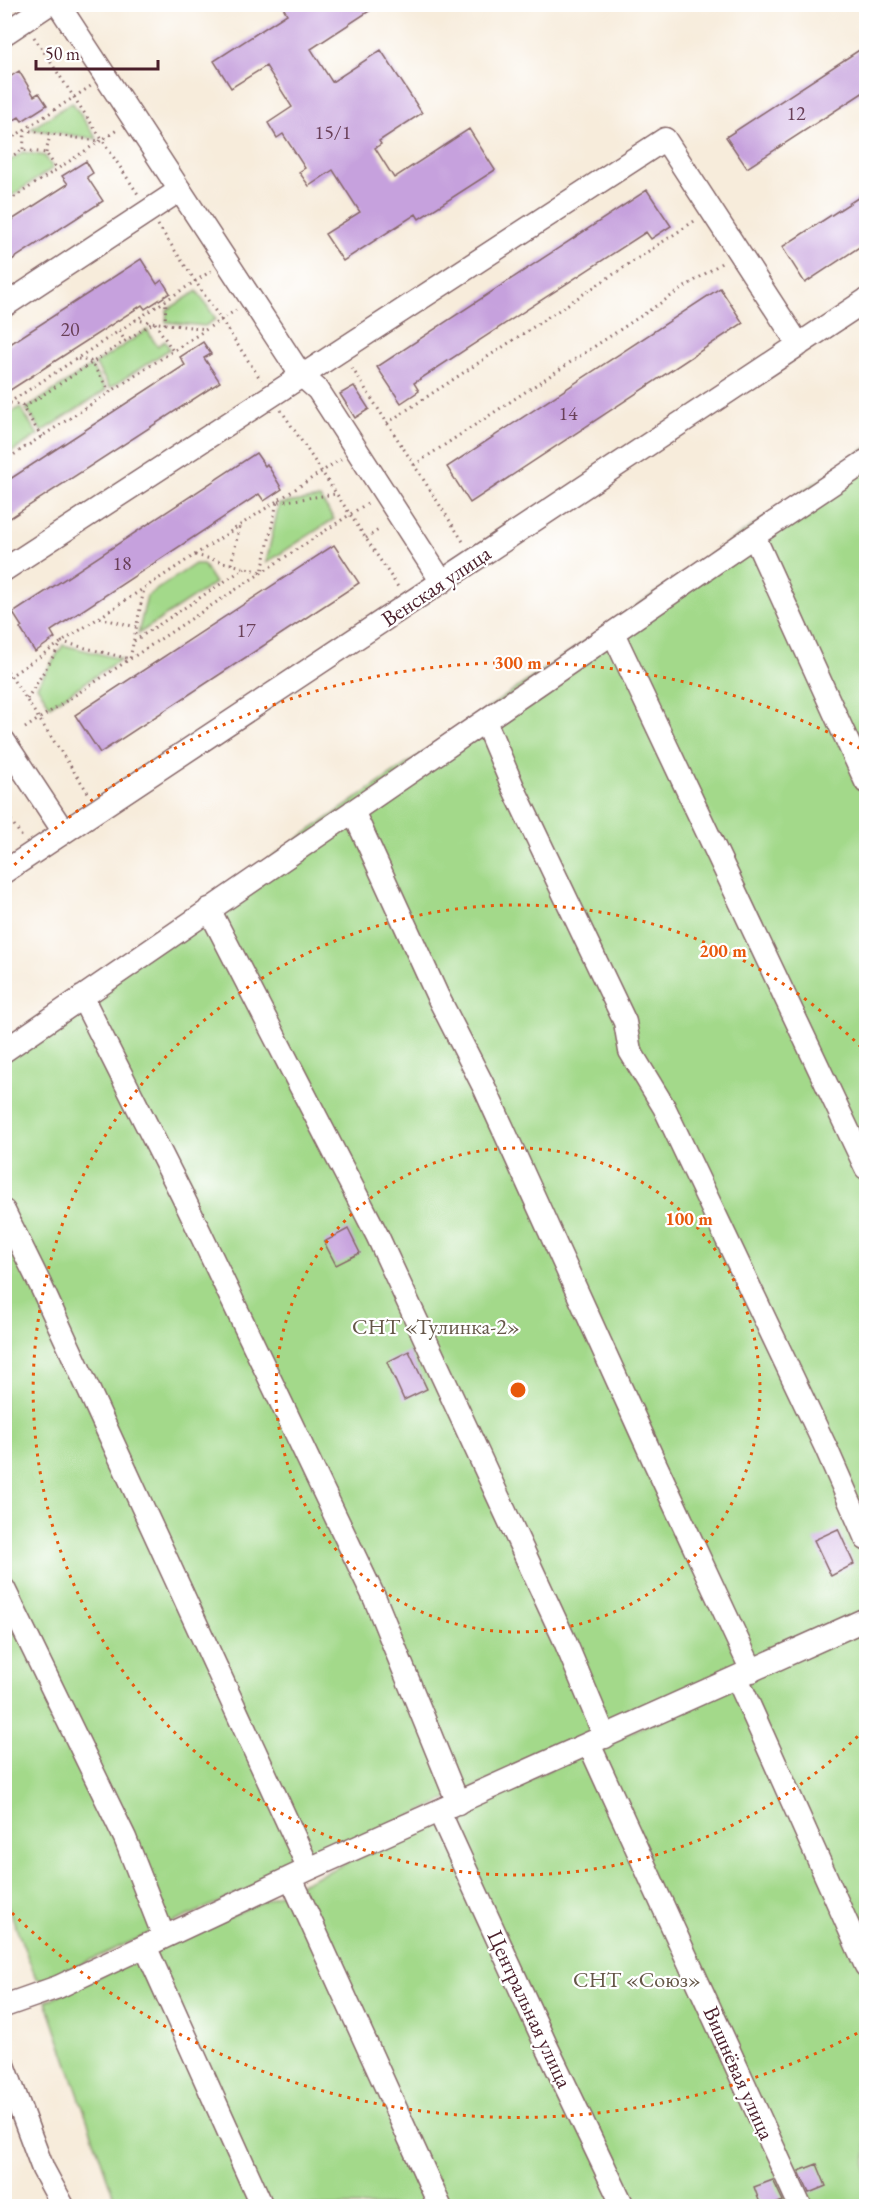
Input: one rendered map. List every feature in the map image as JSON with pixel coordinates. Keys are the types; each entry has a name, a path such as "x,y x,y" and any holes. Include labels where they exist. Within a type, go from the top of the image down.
{"street":[{"path":"14,27 49,4"},
{"path":"58,4 301,375 318,390 442,582"},
{"path":"4,570 665,139 799,345"},
{"path":"4,306 180,190"},
{"name":"Венская улица","path":"4,872 867,300"},
{"path":"4,1051 754,536 867,461"},
{"path":"754,536 867,782"},
{"path":"613,633 867,1168"},
{"path":"485,721 513,787 625,1022 630,1051 664,1107 867,1539"},
{"path":"4,741 64,832"},
{"path":"353,811 438,996 495,1111 654,1461 867,1966"},
{"name":"Вишнёвая улица","path":"209,909 377,1235 564,1639 597,1740 800,2206"},
{"name":"Центральная улица","path":"82,997 182,1195 375,1599 449,1807 545,2043 623,2206"},
{"path":"4,1211 45,1295 300,1874 440,2206"},
{"path":"4,1589 125,1838 155,1942 262,2206"},
{"path":"4,2006 58,1987 300,1874 867,1619"},
{"path":"4,2065 43,2169 63,2206"}],"path":[{"path":"14,27 74,97 409,604"},
{"path":"4,143 105,76"},
{"path":"4,204 134,119"},
{"path":"25,130 101,141"},
{"path":"22,150 25,130"},
{"path":"50,134 46,153 57,170"},
{"path":"4,161 22,150 46,153"},
{"path":"387,423 711,210"},
{"path":"414,465 739,252"},
{"path":"4,406 227,261"},
{"path":"165,324 166,300"},
{"path":"4,461 252,300"},
{"path":"135,320 207,329"},
{"path":"23,408 154,322"},
{"path":"154,322 173,351"},
{"path":"119,331 125,341"},
{"path":"77,358 90,361 110,392"},
{"path":"352,368 475,560"},
{"path":"10,403 22,405 42,436"},
{"path":"4,680 356,449"},
{"path":"4,456 11,457"},
{"path":"25,728 384,492"},
{"path":"278,501 336,494"},
{"path":"262,572 278,501"},
{"path":"231,564 240,525"},
{"path":"366,538 380,529"},
{"path":"195,555 262,572"},
{"path":"133,641 245,568"},
{"path":"130,659 144,589"},
{"path":"99,618 136,627"},
{"path":"62,642 130,659"},
{"path":"27,699 62,642"},
{"path":"4,666 99,809"},
{"path":"4,810 33,853"}],"green space":[{"path":"72,102 97,139 31,129"},
{"path":"23,152 45,156 53,168 5,200 5,164"},
{"path":"197,291 216,319 205,326 166,322 167,310"},
{"path":"147,330 157,346 165,341 170,349 110,388 95,364"},
{"path":"91,366 106,390 42,432 26,409"},
{"path":"20,407 38,435 9,454 5,453 5,417"},
{"name":"СНТ «Тулинка-2»","path":"866,448 866,1611 46,1980 36,1978 4,1897 4,1041"},
{"path":"320,498 334,519 266,563 279,504"},
{"path":"195,564 203,564 215,583 138,634 147,596"},
{"path":"63,645 121,659 50,706 37,686"},
{"name":"СНТ «Союз»","path":"866,1624 866,2206 117,2206 46,2001"}],"building":[{"path":"281,4 380,4 311,49 332,82 381,50 422,113 379,141 381,144 375,148 394,178 469,129 495,170 419,219 416,214 343,261 325,234 360,212 333,170 309,186 299,172 305,168 283,134 277,138 268,123 292,107 266,66 231,88 214,61 287,14"},
{"path":"867,45 867,90 747,168 726,137"},
{"path":"19,71 34,96 39,93 47,105 22,121 19,117 4,126 4,81"},
{"path":"86,161 93,173 87,177 103,201 4,265 4,225 68,184 62,176"},
{"path":"647,190 671,226 651,239 646,232 414,383 419,391 401,403 377,367"},
{"path":"867,192 867,242 805,283 782,247"},
{"path":"141,259 157,284 162,280 170,293 145,309 142,305 4,394 4,348"},
{"path":"720,288 743,323 470,503 447,467"},
{"path":"203,342 211,354 204,358 220,382 4,522 4,483 185,365 180,357"},
{"path":"354,386 369,409 355,418 340,394"},
{"path":"256,453 265,466 267,464 282,489 264,501 259,494 51,631 55,638 35,652 13,613"},
{"path":"334,545 359,583 100,753 75,715"},
{"path":"348,1229 360,1253 336,1265 324,1242"},
{"path":"409,1351 427,1389 404,1400 387,1362"},
{"path":"838,1529 854,1564 831,1576 814,1540"},
{"path":"817,2164 826,2186 809,2193 799,2171"},
{"path":"773,2180 783,2201 770,2206 761,2206 754,2187"}]}
